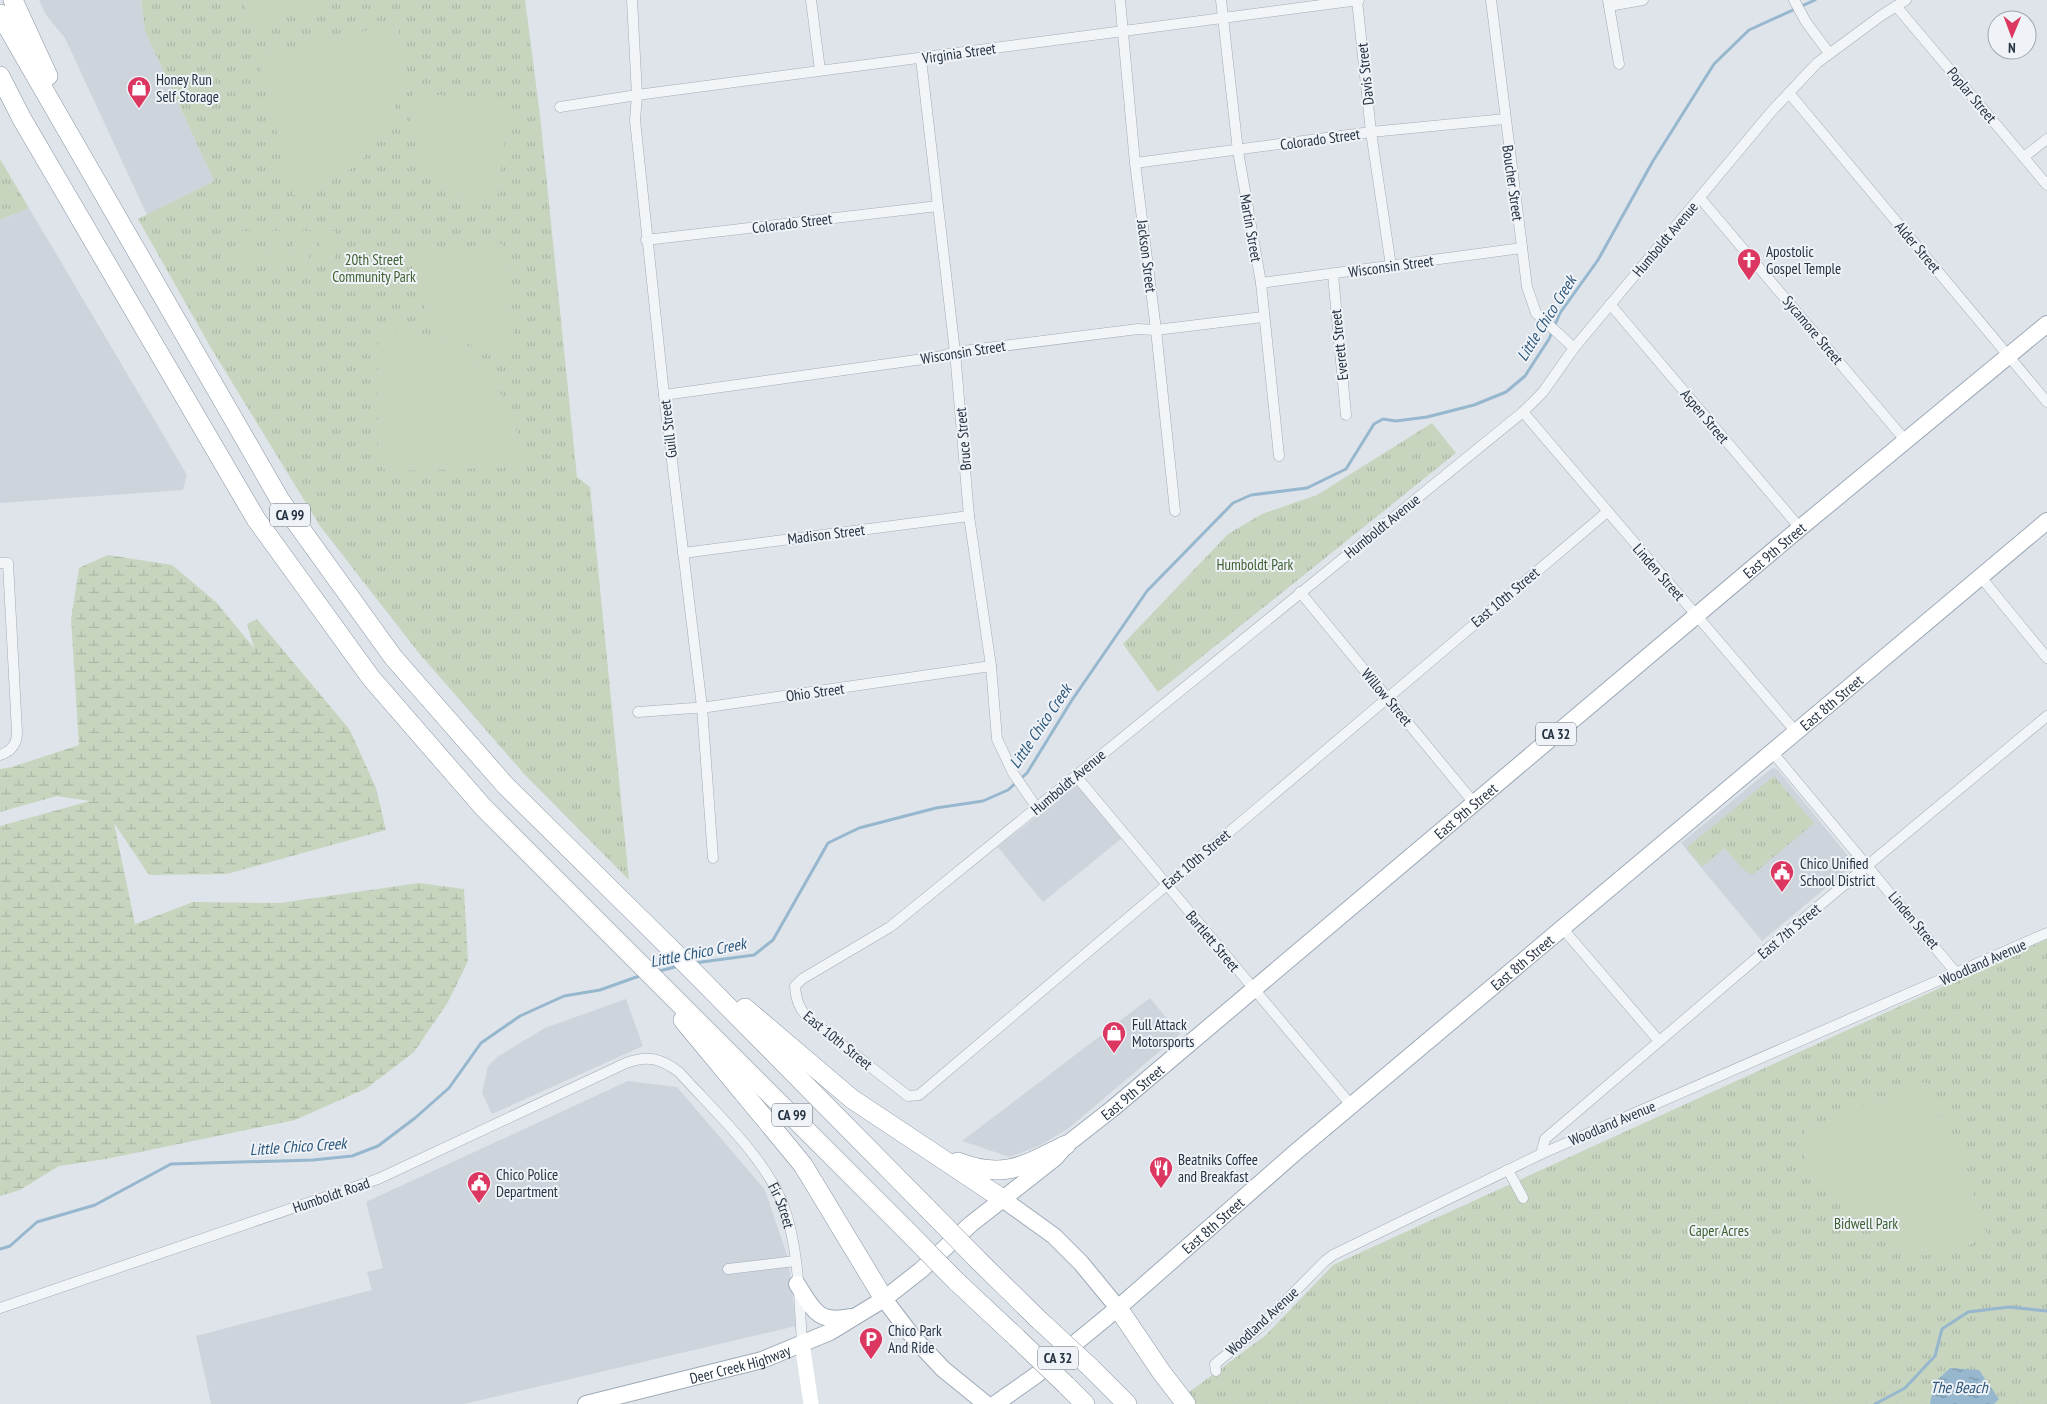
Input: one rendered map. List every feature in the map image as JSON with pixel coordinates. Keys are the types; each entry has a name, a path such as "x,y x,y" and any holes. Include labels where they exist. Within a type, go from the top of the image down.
{"highway":[{"path":"13,0 60,102 71,138"},
{"name":"CA 99","path":"0,14 280,500 393,657 505,786 671,950 707,980 926,1208 1127,1404"},
{"name":"CA 99","path":"0,76 22,119 256,519 371,678 484,807 956,1281 1085,1404"},
{"path":"0,90 22,119"},
{"path":"707,980 852,1099 1004,1200"},
{"path":"668,990 673,1008 803,1165 884,1299"},
{"path":"902,1132 932,1146 958,1162 975,1168 994,1170 1020,1167 1066,1145"},
{"path":"1118,1308 1162,1373 1186,1404"}],"main road":[{"name":"East 9th Street","path":"884,1299 921,1270 970,1224 1004,1200 1055,1158 1066,1145 1120,1103 1800,528 2008,354 2047,324"},
{"name":"East 8th Street","path":"995,1404 1035,1376 1118,1308 1351,1105 2047,521"},
{"path":"1004,1200 1054,1236 1081,1263 1118,1308"},
{"path":"797,1284 814,1310 823,1318 834,1320 857,1315"},
{"name":"Deer Creek Highway","path":"586,1404 762,1360 830,1332 884,1299"},
{"path":"884,1299 944,1369 986,1404"}],"street":[{"name":"Guill Street","path":"632,0 637,94 635,120 646,240 702,707 714,858"},
{"path":"811,0 820,70"},
{"name":"Jackson Street","path":"1120,0 1135,163 1156,330 1175,511"},
{"name":"Martin Street","path":"1221,0 1238,151 1261,284 1278,456"},
{"name":"Virginia Street","path":"560,107 637,94 921,59 1358,0"},
{"name":"Davis Street","path":"1358,0 1371,132 1391,266"},
{"name":"Boucher Street","path":"1491,0 1527,287 1536,313 1574,348"},
{"path":"1619,64 1609,3 1643,0"},
{"path":"1794,0 1806,22 1829,53"},
{"name":"Humboldt Avenue","path":"795,986 802,979 838,956 890,927 1523,412 1542,392 1574,348 1610,304 1789,93 1829,53 1906,0"},
{"name":"Poplar Street","path":"1896,6 2047,185"},
{"name":"Bruce Street","path":"921,59 955,352 969,516 991,666 997,739 1013,773 1029,799 1037,808"},
{"name":"Alder Street","path":"1789,93 2047,402"},
{"name":"Colorado Street","path":"1135,163 1238,151 1371,132 1505,120"},
{"path":"2024,158 2047,139"},
{"name":"Sycamore Street","path":"1700,198 1905,440"},
{"name":"Colorado Street","path":"646,240 938,206"},
{"name":"Wisconsin Street","path":"1261,284 1522,248"},
{"name":"Everett Street","path":"1332,275 1346,415"},
{"name":"Aspen Street","path":"1610,304 1800,528"},
{"name":"Wisconsin Street","path":"664,395 938,357 955,352 1138,328 1156,330 1263,317"},
{"name":"Linden Street","path":"1523,412 1796,732"},
{"name":"East 10th Street","path":"795,986 796,999 800,1009 808,1018 908,1096 919,1095 1607,512"},
{"name":"Madison Street","path":"683,553 969,516"},
{"path":"0,755 12,749 17,743 4,563"},
{"path":"1980,576 2047,658"},
{"name":"Willow Street","path":"1300,592 1474,803"},
{"name":"Ohio Street","path":"638,712 702,707 991,666"},
{"name":"East 7th Street","path":"1541,1154 1545,1139 2047,716"},
{"name":"Linden Street","path":"1772,753 1957,974"},
{"name":"Bartlett Street","path":"1076,776 1351,1105"},
{"path":"1563,929 1659,1041"},
{"name":"Woodland Avenue","path":"1216,1370 1215,1364 1259,1328 1325,1261 1541,1154 1957,974 2047,933"},
{"name":"Fir Street","path":"652,1057 666,1062 679,1072 763,1168 784,1206 791,1230 802,1342 811,1404"},
{"name":"Humboldt Road","path":"0,1308 378,1179 626,1063 652,1057"},
{"path":"1508,1170 1523,1198"},
{"path":"728,1270 795,1261"}],"shaded area":[{"name":"Honey Run Self Storage","path":"39,0 141,0 145,31 214,181 147,215 65,38 46,15"},
{"path":"29,208 187,475 183,490 0,503 0,220"},
{"path":"1772,768 1777,769 1853,862 1853,865 1762,941 1681,843"},
{"path":"1077,784 1121,839 1043,902 998,847"},
{"path":"1150,998 1180,1034 1069,1128 1041,1145 1010,1157 962,1141"},
{"path":"626,999 643,1046 492,1114 482,1093 488,1066 497,1057 545,1028"},
{"path":"628,1081 677,1087 765,1190 788,1258 796,1326 464,1404 211,1404 196,1336 372,1290 367,1272 383,1268 366,1202"}],"green space":[{"name":"20th Street Community Park","path":"141,0 525,0 540,115 577,477 590,487 629,880 525,775 418,652 320,526 211,348 138,219 214,181 145,31"},
{"path":"243,0 342,0 261,22 253,21 247,16"},
{"path":"397,24 402,54 401,82 395,109 383,133 367,154 346,172 322,186 293,195 261,71 263,58 274,51"},
{"path":"413,93 502,100 509,111 496,205 472,201 457,195 447,189 429,171 422,160 413,136 411,120"},
{"path":"0,159 29,208 0,220"},
{"path":"241,231 257,231 256,265 241,265"},
{"path":"268,231 283,231 283,265 267,265"},
{"path":"294,231 310,231 309,265 293,265"},
{"path":"320,231 336,231 335,265 320,265"},
{"path":"500,243 506,248 515,350 488,350 464,343 453,337 427,310 421,300 415,279 413,253"},
{"path":"378,329 407,331 434,338 458,350 480,367 497,388 510,412 518,438 521,467 393,471 380,466 376,455 378,446"},
{"name":"Humboldt Park","path":"1432,423 1456,453 1158,692 1123,644 1228,534 1262,514 1317,495"},
{"path":"108,555 172,565 216,602 254,648 247,624 257,619 350,730 376,788 386,830 227,874 149,875 114,823 135,924 193,902 280,903 419,883 464,889 468,961 448,1002 414,1052 367,1088 295,1120 106,1159 59,1166 20,1190 0,1196 0,826 90,801 57,796 0,812 0,769 12,767 79,745 71,619 79,568"},
{"path":"1774,776 1814,823 1752,875 1744,870 1724,848 1702,867 1686,848"},
{"name":"Bidwell Park","path":"2047,939 2047,1404 1173,1404 1266,1335 1333,1265"},
{"path":"1921,1082 1929,1084 1938,1116 1948,1119 1987,1234 1962,1249 1943,1254 1911,1254 1898,1250 1883,1241 1837,1200 1813,1171 1804,1156 1805,1129"}],"water":[{"name":"The Beach","path":"1950,1368 1979,1370 1999,1399 1994,1404 1930,1404 1934,1383"}],"waterway":[{"name":"Little Chico Creek","path":"694,963 754,955 773,940 828,843 859,828 936,808 983,801 1008,790 1027,773 1072,700 1147,591 1233,503 1251,495 1307,488 1346,469 1374,424 1383,419 1396,421 1427,417 1474,405 1506,392 1525,376 1549,339 1560,313 1598,260 1653,161 1714,64 1749,30 1815,0"},
{"name":"Little Chico Creek","path":"655,972 679,966"},
{"name":"Little Chico Creek","path":"0,1249 10,1246 37,1222 95,1205 171,1164 313,1160 352,1156 378,1146 415,1118 449,1088 481,1043 520,1016 564,996 600,990 642,975"},
{"path":"1875,1404 1905,1388 1935,1356 1942,1329 1968,1312 2009,1307 2047,1311"}],"place":[{"name":"Honey Run Self Storage","path":"139,109"},
{"name":"Apostolic Gospel Temple","path":"1749,281"},
{"name":"Chico Unified School District","path":"1782,893"},
{"name":"Full Attack Motorsports","path":"1114,1054"},
{"name":"Beatniks Coffee and Breakfast","path":"1161,1189"},
{"name":"Chico Police Department","path":"479,1204"},
{"name":"Chico Park And Ride","path":"871,1360"}],"park label":[{"name":"Caper Acres","path":"1719,1230"}]}
